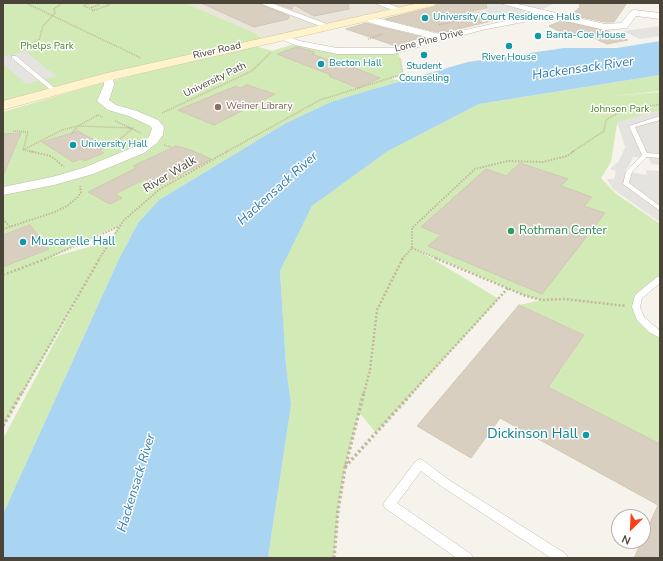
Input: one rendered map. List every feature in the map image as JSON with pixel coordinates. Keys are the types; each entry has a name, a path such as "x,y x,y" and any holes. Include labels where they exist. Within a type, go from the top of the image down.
{"main road":[{"name":"River Road","path":"3,106 108,77 427,3"}],"street":[{"path":"263,3 328,26"},
{"path":"378,3 400,10"},
{"path":"503,3 549,13 590,25 613,27 624,26 634,13 660,16"},
{"path":"549,13 557,7"},
{"name":"Lone Pine Drive","path":"281,37 298,43 337,51 398,50 481,28 520,20 539,12"},
{"path":"365,18 444,38"},
{"path":"3,191 71,174 139,150 153,140 157,135 158,127 147,119 132,113 112,108 103,101 103,97 109,85 108,77"}],"lane":[{"path":"14,57 55,91"},
{"path":"645,155 632,126 660,118"},
{"path":"645,155 660,156"},
{"path":"645,155 629,172 626,184 660,209"},
{"path":"660,279 638,297 636,307 640,318 652,330 660,335"},
{"path":"467,558 389,504 420,464 445,483 562,558"}],"path":[{"path":"26,3 53,17 97,36 155,66"},
{"path":"18,49 39,40 43,26 53,17 55,13 54,9 62,3"},
{"path":"90,3 83,6 92,7 98,5 96,3"},
{"path":"92,7 92,10 109,5 106,3"},
{"path":"418,32 425,28 451,22 467,14 480,12"},
{"path":"363,39 383,34"},
{"name":"River Walk","path":"3,426 82,286 124,220 160,189 296,112 320,100 403,74 398,50"},
{"name":"University Path","path":"109,149 133,128 147,119 252,71 272,51"},
{"path":"334,558 338,510 345,468 370,370 377,310 403,257 412,248 412,228 475,169 508,161 543,162 567,156 604,131 606,120 616,114 660,104"},
{"path":"22,150 62,130 78,126 98,115 104,117"},
{"path":"112,120 133,128 153,140"},
{"path":"78,126 133,128"},
{"path":"72,133 78,126"},
{"path":"13,131 28,132 22,150"},
{"path":"3,230 55,212 67,206 77,198 81,192 80,185 71,174 51,156 22,150"},
{"path":"3,219 10,227"},
{"path":"3,275 66,251 108,230 119,227"},
{"path":"412,248 508,288 542,300 565,299 636,307"},
{"path":"345,468 508,288"}],"shaded area":[{"path":"185,3 433,3 265,40 253,32"},
{"path":"467,3 556,3 509,20 480,12 488,9"},
{"path":"660,26 660,36 640,39 623,31"},
{"path":"25,51 56,76 26,84 3,64 3,57"},
{"path":"660,110 660,165 651,164 649,158 633,157 625,171 647,175 646,170 660,171 660,221 658,221 613,189 607,179 614,179 616,171 610,169 619,161 625,147 617,122"}],"green space":[{"name":"Phelps Park","path":"3,3 185,3 253,32 265,40 3,106"},
{"path":"298,43 337,51 398,50 403,74 392,79 401,81 331,102 286,123 159,200 138,223 119,259 3,514 3,439 78,298 3,427 3,267 49,249 30,225 3,235 3,177 21,133 3,134 3,112 91,86 255,46 272,51","holes":["78,131 105,147 99,150 104,153 84,161 81,159 73,162 42,142","118,227 110,241 50,258 108,230"]},
{"name":"Johnson Park","path":"660,75 660,91 614,96 660,92 660,112 617,124 611,162 601,178 615,193 660,224 660,279 638,297 636,307 652,330 660,335 660,444 534,380 560,371 584,335 519,305 541,300 526,296 416,249 499,299 376,433 359,412 345,468 338,510 334,558 268,558 291,405 286,365 280,271 312,206 388,151 479,104"}],"water":[{"name":"Hackensack River","path":"660,41 660,75 479,104 388,151 312,206 280,271 286,365 291,405 268,558 3,558 3,514 119,259 138,223 159,200 286,123 331,102 468,62 564,48 617,48"}],"building":[{"path":"201,3 258,3 289,16 288,19 254,27"},
{"path":"275,3 348,3 349,9 314,16 294,5 292,9"},
{"path":"439,3 486,3 487,8 465,13 496,20 441,33 385,19 433,7"},
{"path":"579,3 627,3 614,22 605,22 571,15 580,7"},
{"path":"561,21 608,31 628,40 607,44 582,33 568,36 549,26"},
{"path":"366,23 422,37 396,46 346,29"},
{"name":"Becton Hall","path":"296,47 315,52 312,54 351,68 353,67 380,78 359,88 329,76 331,75 277,54"},
{"name":"Weiner Library","path":"247,85 275,94 214,125 178,110 236,86 240,88"},
{"name":"University Hall","path":"78,131 106,147 99,150 104,153 84,161 81,159 73,162 42,142"},
{"path":"21,133 3,176 3,134"},
{"path":"176,146 191,150 211,159 158,186 145,179 115,194 122,198 110,204 88,192 136,168 133,166"},
{"name":"Rothman Center","path":"520,163 568,179 561,186 592,197 584,206 605,213 542,294 428,246 441,235 421,227 486,169 506,176"},
{"name":"Muscarelle Hall","path":"30,225 49,249 3,267 3,235"},
{"name":"Dickinson Hall","path":"519,305 584,335 548,387 660,444 660,558 634,558 638,549 651,549 651,520 658,505 500,418 471,458 417,426"}],"place":[{"name":"University Court Residence Halls","path":"425,18"},
{"name":"Banta-Coe House","path":"538,36"},
{"name":"River House","path":"509,46"},
{"name":"Student Counseling","path":"424,55"},
{"name":"Becton Hall","path":"321,64"},
{"name":"Weiner Library","path":"218,107"},
{"name":"University Hall","path":"73,145"},
{"name":"Rothman Center","path":"511,231"},
{"name":"Muscarelle Hall","path":"23,242"},
{"name":"Dickinson Hall","path":"586,435"}]}
